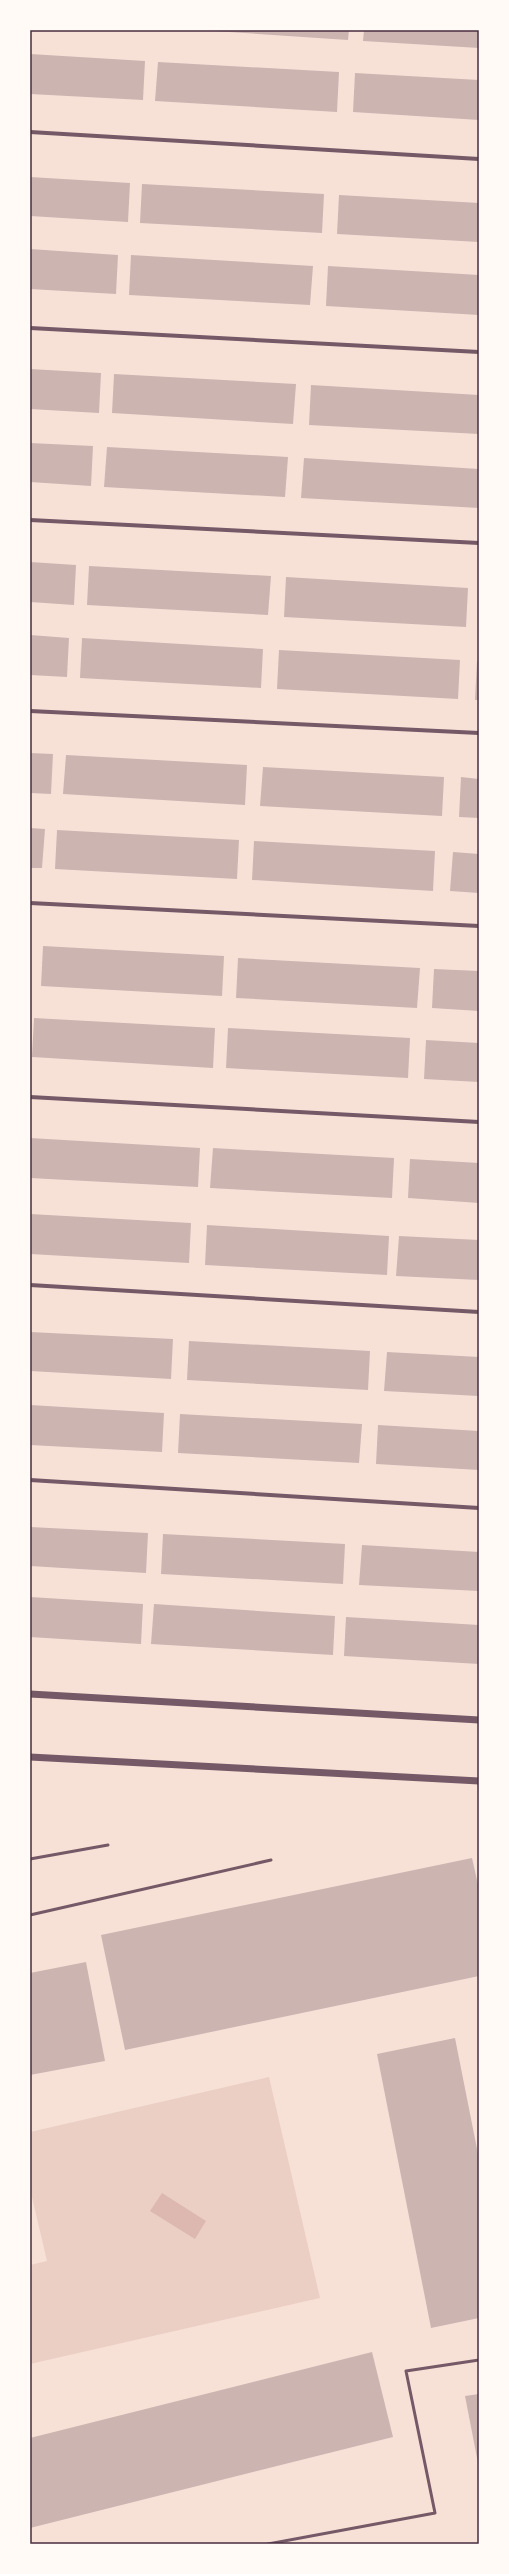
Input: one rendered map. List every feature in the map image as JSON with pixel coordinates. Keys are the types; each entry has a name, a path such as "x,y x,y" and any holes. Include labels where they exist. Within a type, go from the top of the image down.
{"street":[{"path":"30,132 479,159"},
{"path":"30,328 479,352"},
{"path":"30,520 479,543"},
{"path":"30,711 479,733"},
{"path":"30,903 479,926"},
{"path":"30,1097 479,1122"},
{"path":"30,1286 479,1312"},
{"path":"30,1480 479,1508"},
{"path":"30,1694 479,1720"},
{"path":"30,1757 479,1781"}],"lane":[{"path":"30,1859 108,1845"},
{"path":"30,1915 271,1860"},
{"path":"268,2544 435,2513 406,2371 479,2360"}],"shaded area":[{"path":"269,2077 320,2298 30,2364 30,2265 47,2261 30,2189 30,2132"},
{"path":"162,2193 206,2221 195,2239 150,2211"}],"building":[{"path":"198,30 349,30 348,40"},
{"path":"364,30 479,30 479,48 363,41"},
{"path":"30,54 145,61 143,100 30,94"},
{"path":"158,62 339,72 337,112 155,101"},
{"path":"355,73 479,80 479,120 353,112"},
{"path":"30,177 130,183 128,222 30,216"},
{"path":"142,184 324,194 322,233 140,223"},
{"path":"339,195 479,203 479,242 337,234"},
{"path":"30,249 118,255 116,294 30,289"},
{"path":"131,255 313,266 310,305 129,295"},
{"path":"328,266 479,275 479,315 326,306"},
{"path":"30,369 101,373 99,413 30,409"},
{"path":"114,374 296,384 293,424 112,413"},
{"path":"311,385 479,395 479,434 309,425"},
{"path":"30,443 93,446 91,486 30,482"},
{"path":"107,447 288,457 285,497 104,487"},
{"path":"304,458 479,469 479,508 301,498"},
{"path":"30,562 76,565 74,605 30,602"},
{"path":"89,566 271,576 268,615 87,605"},
{"path":"286,577 468,588 466,627 284,617"},
{"path":"30,635 69,638 67,677 30,675"},
{"path":"82,638 263,649 261,688 80,678"},
{"path":"279,650 460,660 458,699 277,689"},
{"path":"477,661 479,661 479,700 475,700"},
{"path":"30,753 53,754 51,794 30,793"},
{"path":"66,755 247,765 245,805 63,794"},
{"path":"263,767 444,777 442,816 260,806"},
{"path":"461,777 479,779 479,818 459,817"},
{"path":"30,828 45,829 42,868 30,868"},
{"path":"57,830 239,840 237,879 55,869"},
{"path":"254,841 435,851 433,891 252,880"},
{"path":"453,852 479,854 479,893 450,891"},
{"path":"43,946 224,956 222,996 41,986"},
{"path":"238,958 420,968 417,1008 236,998"},
{"path":"434,969 479,971 479,1011 432,1008"},
{"path":"34,1018 215,1028 213,1068 32,1057"},
{"path":"228,1028 410,1038 408,1078 226,1068"},
{"path":"426,1040 479,1043 479,1082 424,1079"},
{"path":"30,1138 200,1148 198,1187 30,1178"},
{"path":"213,1148 394,1158 392,1198 210,1188"},
{"path":"410,1159 479,1163 479,1203 408,1198"},
{"path":"30,1214 191,1223 189,1263 30,1254"},
{"path":"207,1225 389,1236 387,1275 205,1265"},
{"path":"399,1236 479,1240 479,1280 396,1276"},
{"path":"30,1332 173,1339 171,1379 30,1371"},
{"path":"189,1341 370,1351 368,1390 187,1380"},
{"path":"387,1352 479,1357 479,1396 384,1391"},
{"path":"30,1405 164,1413 162,1452 30,1445"},
{"path":"180,1414 362,1424 359,1463 178,1453"},
{"path":"378,1425 479,1431 479,1470 376,1464"},
{"path":"30,1527 148,1533 146,1573 30,1566"},
{"path":"163,1534 345,1544 343,1584 161,1574"},
{"path":"362,1545 479,1552 479,1591 359,1585"},
{"path":"30,1597 143,1604 141,1644 30,1637"},
{"path":"154,1604 335,1616 333,1655 151,1644"},
{"path":"346,1617 479,1625 479,1664 344,1656"},
{"path":"472,1858 479,1889 479,1976 125,2050 101,1935"},
{"path":"86,1962 105,2061 30,2075 30,1973"},
{"path":"455,2038 479,2159 479,2318 431,2328 377,2054"},
{"path":"372,2352 393,2437 30,2528 30,2438"},
{"path":"479,2394 479,2463 478,2463 465,2396"}]}
